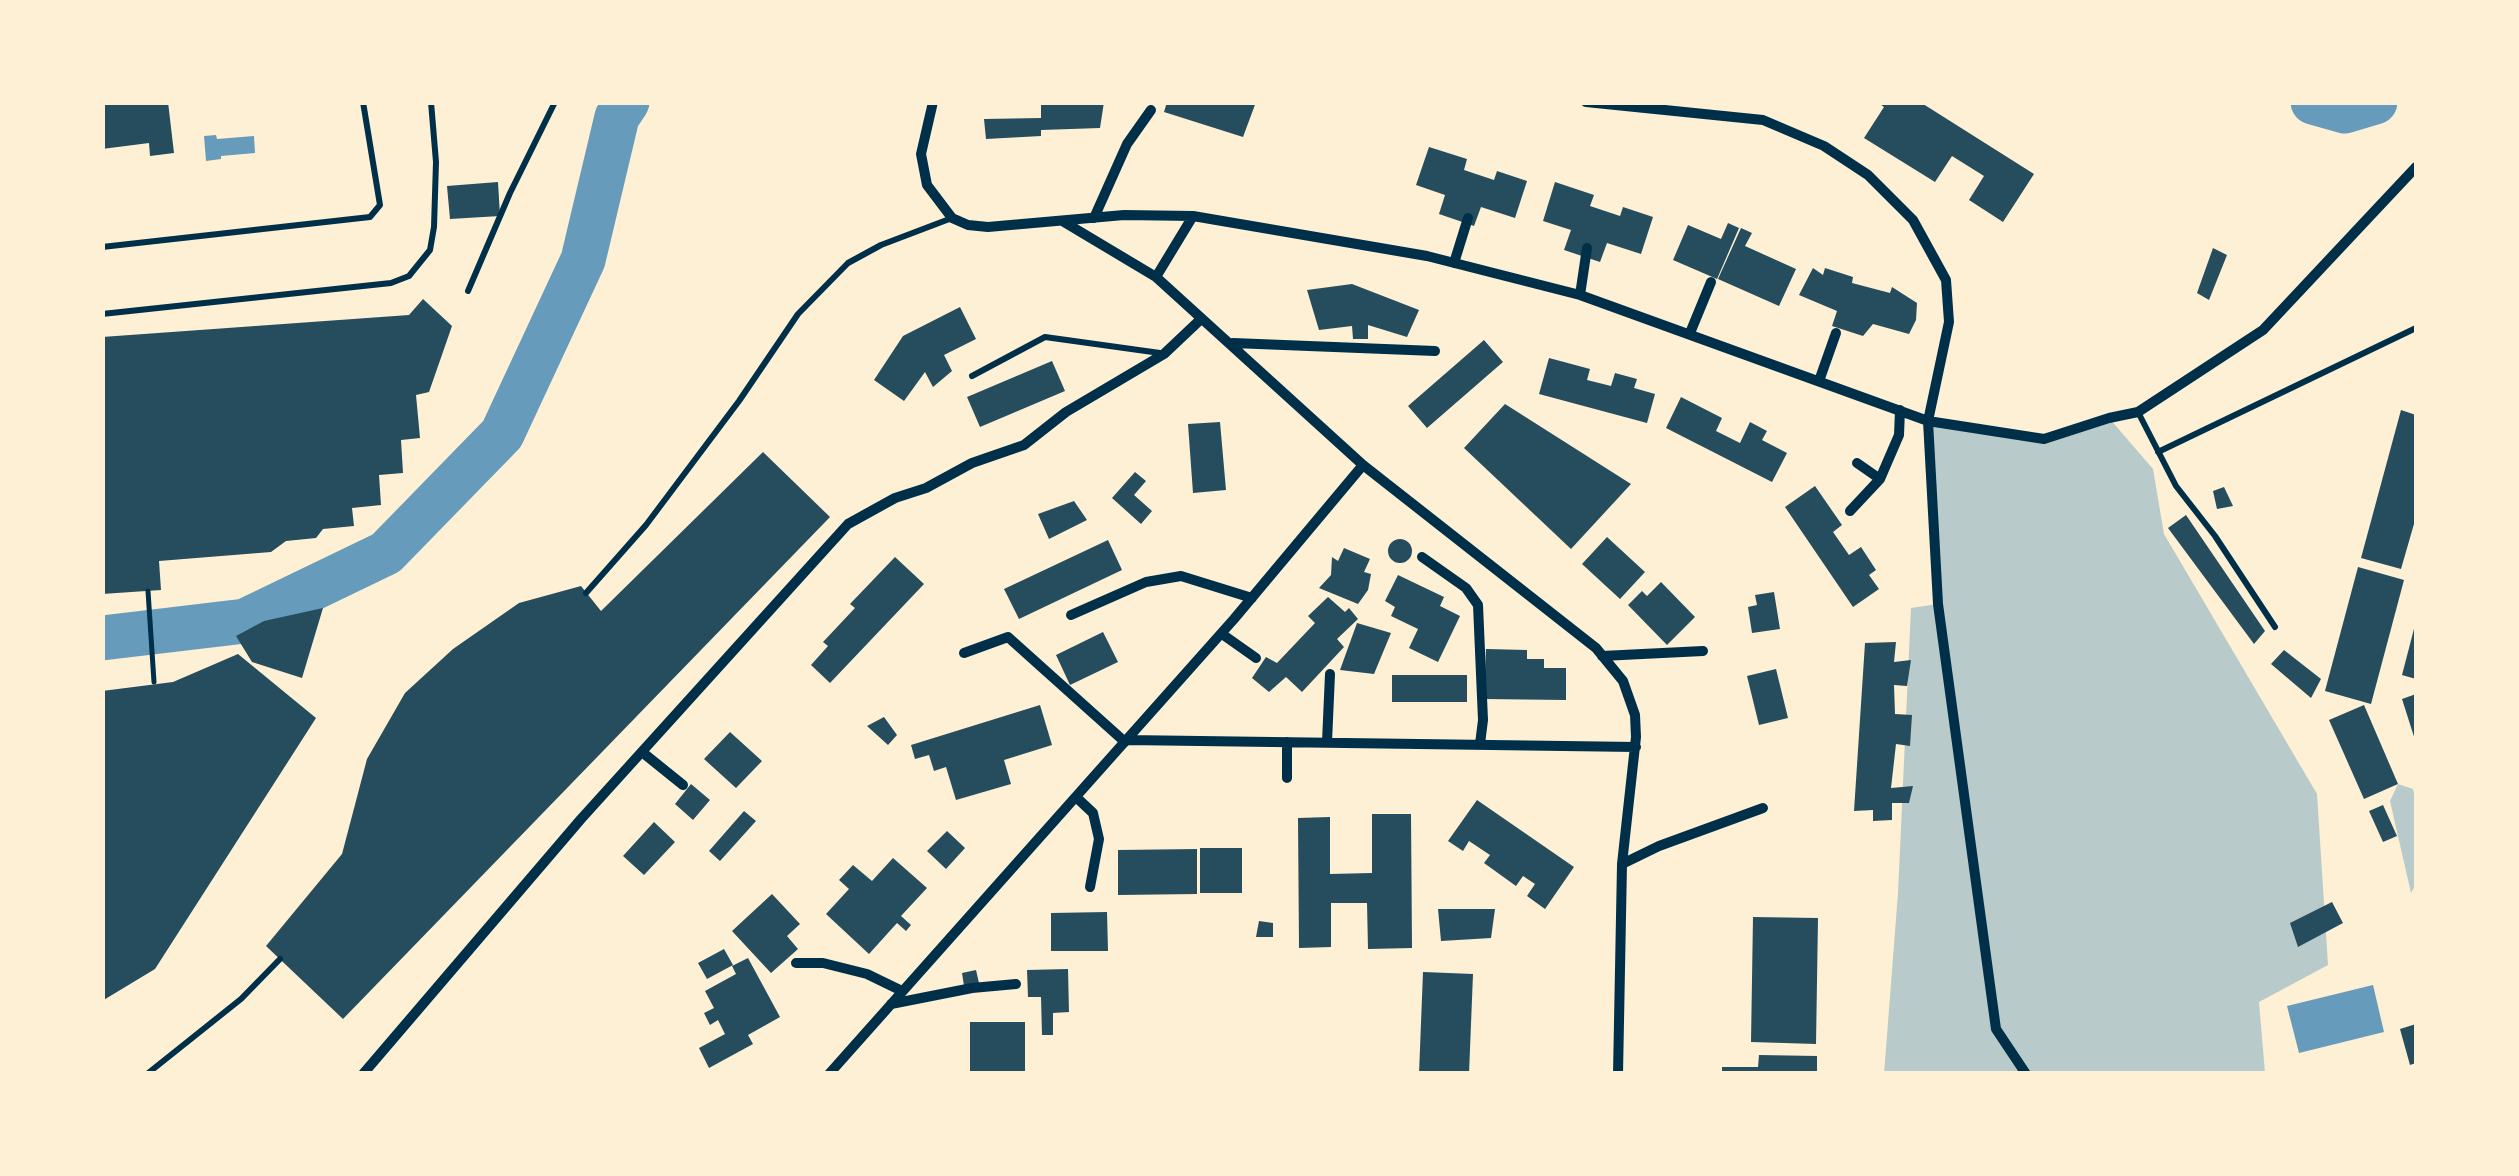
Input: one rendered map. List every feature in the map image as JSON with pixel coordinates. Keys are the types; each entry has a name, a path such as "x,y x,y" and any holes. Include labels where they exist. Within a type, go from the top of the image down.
{"street":[{"path":"933,102 921,154 927,184 952,218 968,225 988,227 1124,215 1193,216 1454,262 1580,296 1928,421 2044,440 2138,412 2262,330 2416,167"},
{"path":"1586,102 1763,120 1824,146 1868,175 1913,220 1946,280 1949,322 1928,421 1938,604 1996,1029 2026,1074"},
{"path":"1094,218 1127,144 1151,110"},
{"path":"1156,277 1193,216"},
{"path":"1454,262 1468,218"},
{"path":"1064,222 1156,277 1364,465 1602,656 1623,681 1635,715 1636,747 1622,864 1618,1074"},
{"path":"1580,296 1587,248"},
{"path":"1690,333 1711,282"},
{"path":"363,1074 642,752 848,524 972,462 1024,446 1066,412 1164,354 1200,320"},
{"path":"1819,381 1836,333"},
{"path":"1232,343 1435,350"},
{"path":"1850,510 1880,478 1898,435 1900,410"},
{"path":"1856,462 1880,478"},
{"path":"829,1074 1222,634 1364,465"},
{"path":"1422,556 1466,588 1478,605 1483,720 1480,744"},
{"path":"1071,615 1146,582 1181,576 1252,598"},
{"path":"1222,634 1256,658"},
{"path":"964,653 1008,637 1126,741 1636,747"},
{"path":"1602,656 1703,651"},
{"path":"1327,742 1330,674"},
{"path":"1287,742 1287,778"},
{"path":"642,752 683,785"},
{"path":"1076,798 1093,813 1099,839 1090,887"},
{"path":"1622,864 1658,846 1763,808"},
{"path":"796,963 823,963 867,974 902,992"},
{"path":"890,1005 972,988 1016,984"}],"lane":[{"path":"102,247 370,218 380,205 363,102"},
{"path":"102,314 391,283 409,276 430,250 434,227 436,162 431,102"},
{"path":"468,291 555,102"},
{"path":"586,593 646,524 739,401 798,314 848,263 952,218"},
{"path":"2158,452 2416,328"},
{"path":"972,376 1045,337 1164,354"},
{"path":"2138,412 2176,486 2215,536 2275,627"},
{"path":"148,1074 241,999 280,959"}],"path":[{"path":"148,594 154,682"}],"shaded area":[{"path":"2109,418 2153,469 2164,534 2317,794 2328,965 2259,1002 2265,1073 1884,1074 1898,893 1911,608 1938,604 1928,421 2044,439"},
{"path":"2398,784 2413,789 2416,804 2416,884 2411,893 2390,801"}],"water":[{"path":"216,135 217,139 254,136 255,153 206,161 204,136"},
{"path":"2373,985 2384,1032 2299,1053 2287,1006"}],"building":[{"path":"102,102 168,102 174,153 150,156 149,143 102,149"},
{"path":"1041,102 1104,102 1100,128 1041,130 1041,136 986,139 984,119 1041,118"},
{"path":"1167,102 1256,102 1243,137 1164,112"},
{"path":"1877,102 1920,102 2034,174 2003,222 1969,200 1984,176 1952,156 1935,182 1864,138 1884,107"},
{"path":"1429,147 1467,159 1464,170 1494,180 1497,171 1527,181 1515,218 1481,207 1474,226 1439,214 1445,195 1416,185"},
{"path":"498,182 500,216 450,219 447,186"},
{"path":"1555,182 1594,195 1590,206 1620,216 1623,207 1653,217 1641,254 1607,243 1600,262 1564,250 1571,230 1543,221"},
{"path":"1728,223 1739,228 1717,279 1673,260 1688,225 1721,239"},
{"path":"1741,228 1752,233 1745,246 1796,269 1779,306 1718,279"},
{"path":"2213,248 2227,255 2209,300 2197,293"},
{"path":"1813,268 1823,275 1825,268 1853,277 1852,283 1890,293 1892,287 1917,303 1916,320 1909,334 1873,324 1863,336 1832,326 1837,311 1799,295"},
{"path":"1352,284 1419,310 1407,337 1368,325 1368,339 1353,339 1352,326 1319,330 1307,290"},
{"path":"423,299 452,326 429,392 416,395 420,438 401,440 403,473 379,475 381,505 352,508 354,526 323,529 316,538 286,541 271,552 159,561 161,590 102,594 102,337 409,315"},
{"path":"960,307 976,339 944,355 952,371 933,387 925,372 904,401 874,380 903,336"},
{"path":"1484,340 1503,362 1427,428 1408,406"},
{"path":"1549,358 1590,369 1587,380 1611,386 1615,373 1637,379 1634,388 1655,394 1647,423 1539,394"},
{"path":"1052,361 1065,391 980,427 967,397"},
{"path":"1681,397 1722,418 1716,431 1740,443 1750,422 1767,431 1762,440 1787,453 1772,482 1666,428"},
{"path":"1505,404 1631,484 1571,549 1464,448"},
{"path":"2401,410 2416,415 2416,517 2401,569 2361,558"},
{"path":"1220,422 1226,490 1193,493 1188,424"},
{"path":"763,452 830,517 343,1019 266,946 342,854 367,759 405,693 453,649 519,603 581,586 601,611"},
{"path":"1135,472 1146,481 1134,495 1152,511 1141,524 1112,498"},
{"path":"1815,486 1842,525 1833,532 1849,555 1861,547 1876,570 1869,575 1879,589 1853,607 1785,507"},
{"path":"2224,487 2233,506 2217,509 2213,491"},
{"path":"1074,501 1087,520 1049,539 1038,514"},
{"path":"2186,515 2265,631 2254,644 2168,528"},
{"path":"1607,537 1645,572 1620,599 1582,564"},
{"path":"1400,539 1409,542 1409,560 1400,563 1391,560 1388,551 1391,542"},
{"path":"1108,540 1122,570 1019,619 1004,589"},
{"path":"1344,548 1370,559 1364,572 1371,574 1368,590 1358,604 1319,588 1331,575 1332,557 1338,561"},
{"path":"895,557 924,584 830,683 811,665 828,646 823,642 855,608 850,604"},
{"path":"2358,567 2404,580 2371,704 2325,691"},
{"path":"1398,575 1444,597 1440,606 1460,616 1438,662 1409,648 1418,629 1391,616 1395,607 1385,601"},
{"path":"1661,582 1695,617 1667,645 1628,605 1642,591 1647,596"},
{"path":"1774,592 1780,629 1752,633 1748,607 1757,605 1755,595"},
{"path":"1328,597 1345,612 1349,608 1358,619 1337,639 1344,647 1302,692 1286,677 1269,692 1252,678 1266,657 1277,663 1315,623 1308,616"},
{"path":"323,608 302,678 252,662 236,636 264,621"},
{"path":"1357,623 1391,633 1374,674 1340,670"},
{"path":"2416,625 2416,679 2402,675"},
{"path":"1103,632 1118,662 1070,685 1056,655"},
{"path":"1896,642 1894,662 1911,660 1907,686 1894,685 1895,714 1912,715 1910,746 1896,744 1891,788 1913,786 1909,803 1892,803 1892,820 1873,821 1873,810 1854,811 1865,643"},
{"path":"1486,649 1527,650 1527,659 1544,659 1544,668 1566,668 1566,700 1484,699"},
{"path":"2284,650 2321,679 2311,698 2271,664"},
{"path":"238,654 316,718 155,969 102,1001 102,691 173,682"},
{"path":"1776,669 1788,718 1759,725 1747,676"},
{"path":"1392,675 1467,675 1467,702 1392,702"},
{"path":"2416,694 2416,743 2402,699"},
{"path":"1040,705 1052,745 1004,760 1011,784 956,800 946,767 934,771 929,755 915,759 911,745"},
{"path":"2364,705 2398,784 2364,799 2329,720"},
{"path":"884,717 897,735 888,745 867,726"},
{"path":"730,732 762,761 736,788 704,759"},
{"path":"691,784 710,800 693,820 675,804"},
{"path":"1477,800 1574,867 1545,909 1527,896 1535,884 1523,876 1516,886 1484,863 1490,855 1469,841 1463,851 1448,841"},
{"path":"2383,805 2397,836 2383,842 2369,811"},
{"path":"744,811 756,821 720,861 709,851"},
{"path":"1372,814 1411,814 1412,948 1368,949 1367,903 1331,903 1331,947 1299,948 1298,818 1330,817 1330,874 1372,873"},
{"path":"654,822 675,842 644,875 623,856"},
{"path":"947,831 965,848 946,869 927,851"},
{"path":"1200,848 1242,848 1242,893 1200,893"},
{"path":"1197,849 1197,894 1118,895 1118,850"},
{"path":"893,858 927,888 901,916 911,925 906,931 897,923 869,954 826,914 849,889 839,880 853,865 872,881"},
{"path":"772,894 800,924 787,936 798,949 771,973 732,931"},
{"path":"2332,902 2343,923 2298,947 2290,923"},
{"path":"1438,909 1495,909 1491,938 1441,941"},
{"path":"1107,912 1108,951 1051,951 1051,913"},
{"path":"1753,917 1818,918 1816,1044 1751,1042"},
{"path":"1259,921 1273,923 1273,937 1256,937"},
{"path":"724,949 733,965 707,979 698,963"},
{"path":"748,958 780,1017 748,1035 753,1044 709,1068 699,1048 725,1034 718,1020 710,1025 704,1013 714,1008 705,991 736,974 732,966"},
{"path":"1068,969 1069,1012 1053,1013 1053,1035 1042,1035 1041,997 1028,997 1027,970"},
{"path":"976,970 979,983 964,986 962,973"},
{"path":"1423,972 1473,974 1469,1074 1419,1074"},
{"path":"970,1022 1025,1022 1025,1074 970,1074"},
{"path":"2416,1024 2416,1063 2410,1065 2400,1029"},
{"path":"1759,1055 1817,1056 1817,1074 1722,1074 1722,1067 1758,1067"}],"waterway":[{"path":"102,638 245,621 386,553 502,434 583,260 617,117 627,102"},
{"path":"2313,102 2345,111 2375,102"}]}
